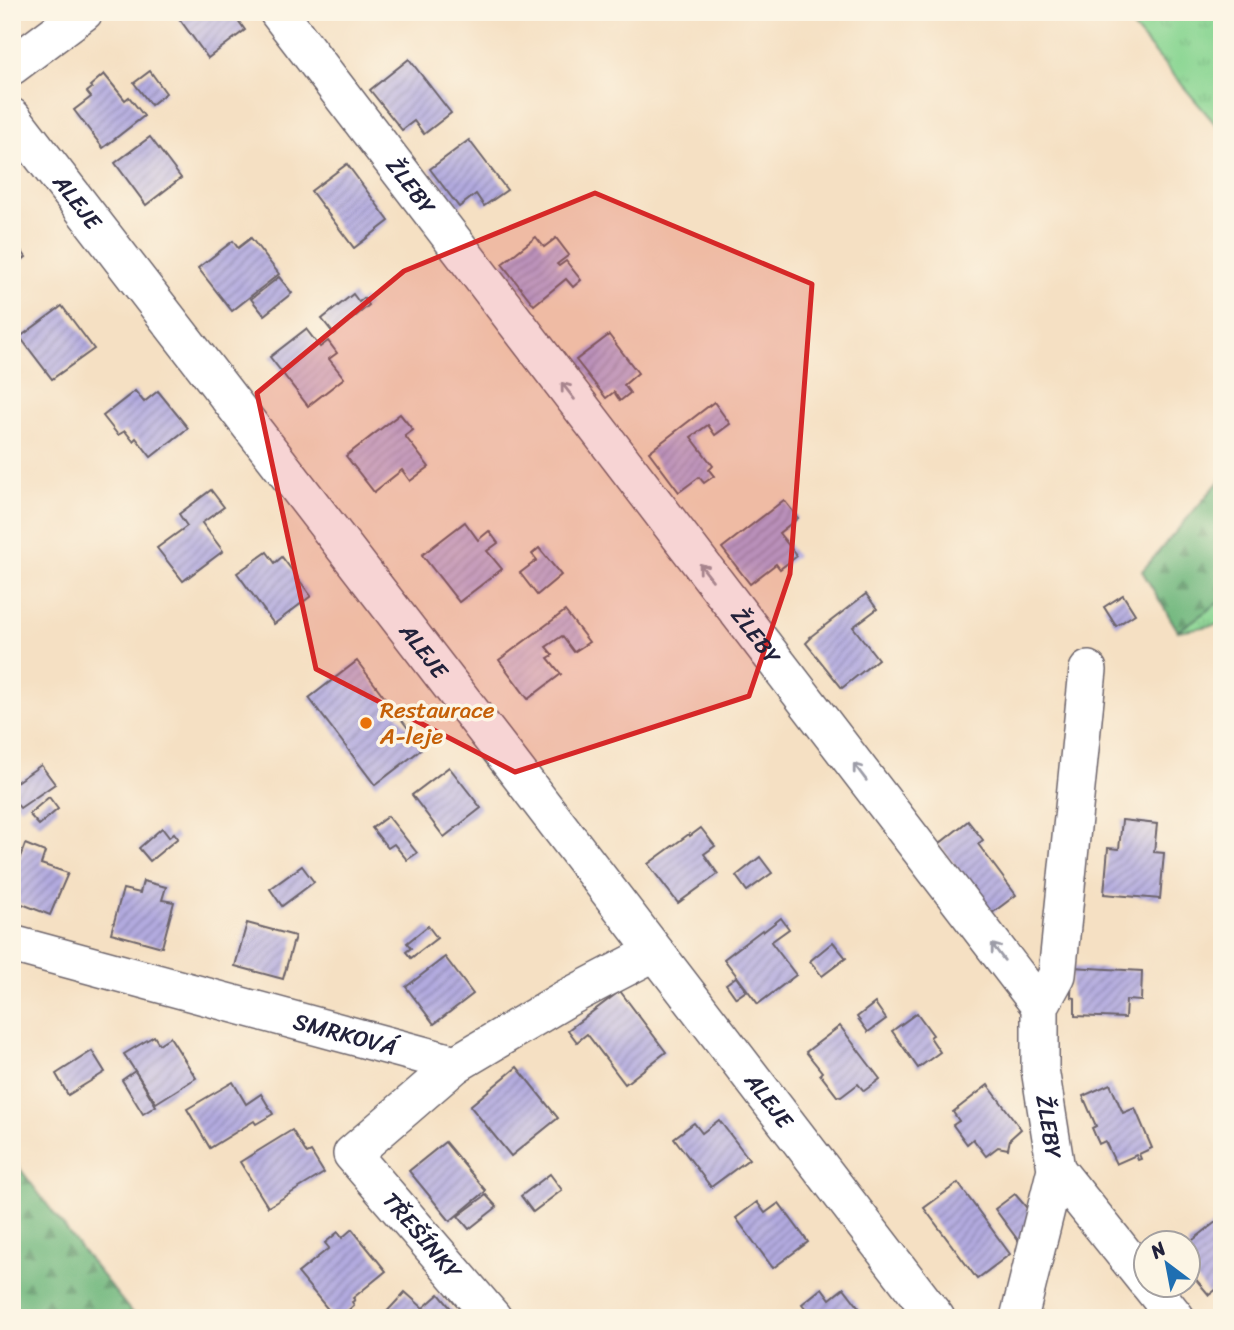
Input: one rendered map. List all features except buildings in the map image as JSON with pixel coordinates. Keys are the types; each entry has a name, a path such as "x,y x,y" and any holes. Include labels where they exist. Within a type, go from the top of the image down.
{"street":[{"path":"12,66 84,12"},
{"name":"ŽLEBY","path":"278,12 1040,1006 1040,1069 1056,1169 1019,1318"},
{"name":"ALEJE","path":"16,130 499,748 936,1318"},
{"path":"1040,1006 1057,975 1088,670"},
{"name":"SMRKOVÁ","path":"12,944 456,1064"},
{"path":"456,1064 567,998 655,952"},
{"name":"TŘEŠÍNKY","path":"456,1064 352,1154 493,1318"},
{"path":"1056,1169 1132,1263"},
{"path":"1160,1298 1176,1318"}],"highlighted area":[{"path":"595,193 812,284 790,574 749,696 515,772 316,669 257,393 404,271"}],"green space":[{"path":"1178,12 1222,12 1222,132 1132,26"},
{"path":"1222,478 1222,600 1178,631 1142,571"},
{"path":"1222,600 1222,624 1178,631"},
{"path":"12,1158 80,1248 136,1318 12,1318"}],"place":[{"name":"Restaurace A-leje","path":"366,723"}]}
